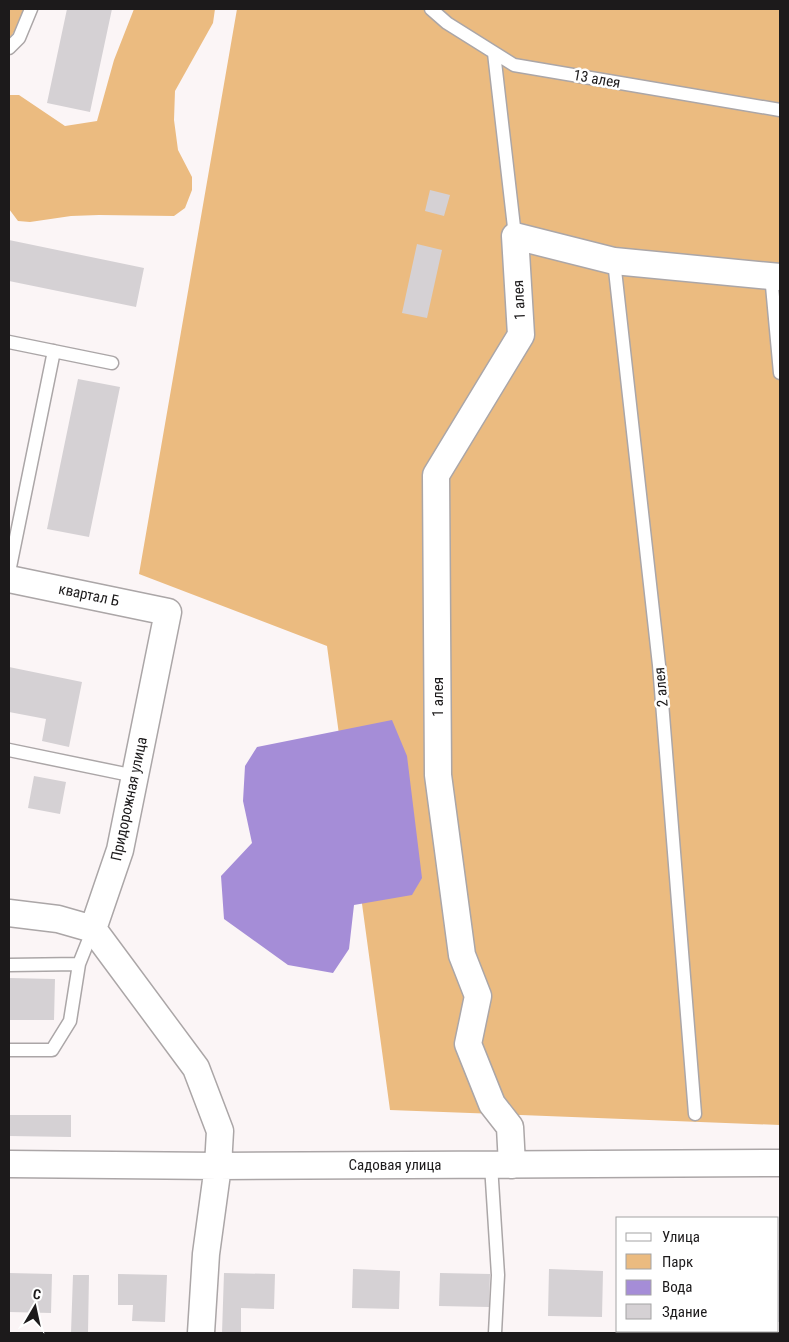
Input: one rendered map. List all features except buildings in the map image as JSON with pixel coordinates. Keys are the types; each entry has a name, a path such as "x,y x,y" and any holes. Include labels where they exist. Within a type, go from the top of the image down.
{"street":[{"path":"515,236 614,261 776,276"},
{"name":"1 алея","path":"501,1165 510,1127 492,1104 468,1044 478,996 462,955 438,775 436,475 521,335 515,236"},
{"name":"квартал Б","path":"9,579 168,612"},
{"name":"Придорожная улица","path":"93,929 120,850 168,612"},
{"path":"9,913 58,919 93,929 196,1068 220,1131 218,1166 206,1254 202,1333"},
{"name":"Садовая улица","path":"9,1164 218,1166 780,1162"}],"lane":[{"path":"9,48 19,38 31,9"},
{"name":"13 алея","path":"431,9 446,23 514,65 780,110"},
{"path":"494,53 515,236"},
{"name":"2 алея","path":"614,261 659,665 695,1114"},
{"path":"776,276 780,373"},
{"path":"9,342 112,363"},
{"path":"9,572 54,351"},
{"path":"9,750 135,776"},
{"path":"9,1050 52,1050 70,1021 79,964 93,929"},
{"path":"9,964 79,964"},
{"path":"495,1333 501,1165"}],"green space":[{"path":"9,9 30,9 9,39"},
{"path":"134,9 215,9 213,23 175,91 174,120 178,150 192,177 192,190 185,208 174,216 99,215 71,216 30,222 18,221 9,209 9,95 19,95 65,126 97,121 114,60"},
{"path":"237,9 780,9 780,1125 390,1110 327,646 139,574"}],"water":[{"path":"392,720 407,756 422,878 412,895 354,905 349,949 333,973 288,965 224,919 221,876 252,843 243,801 245,766 257,747"}]}
